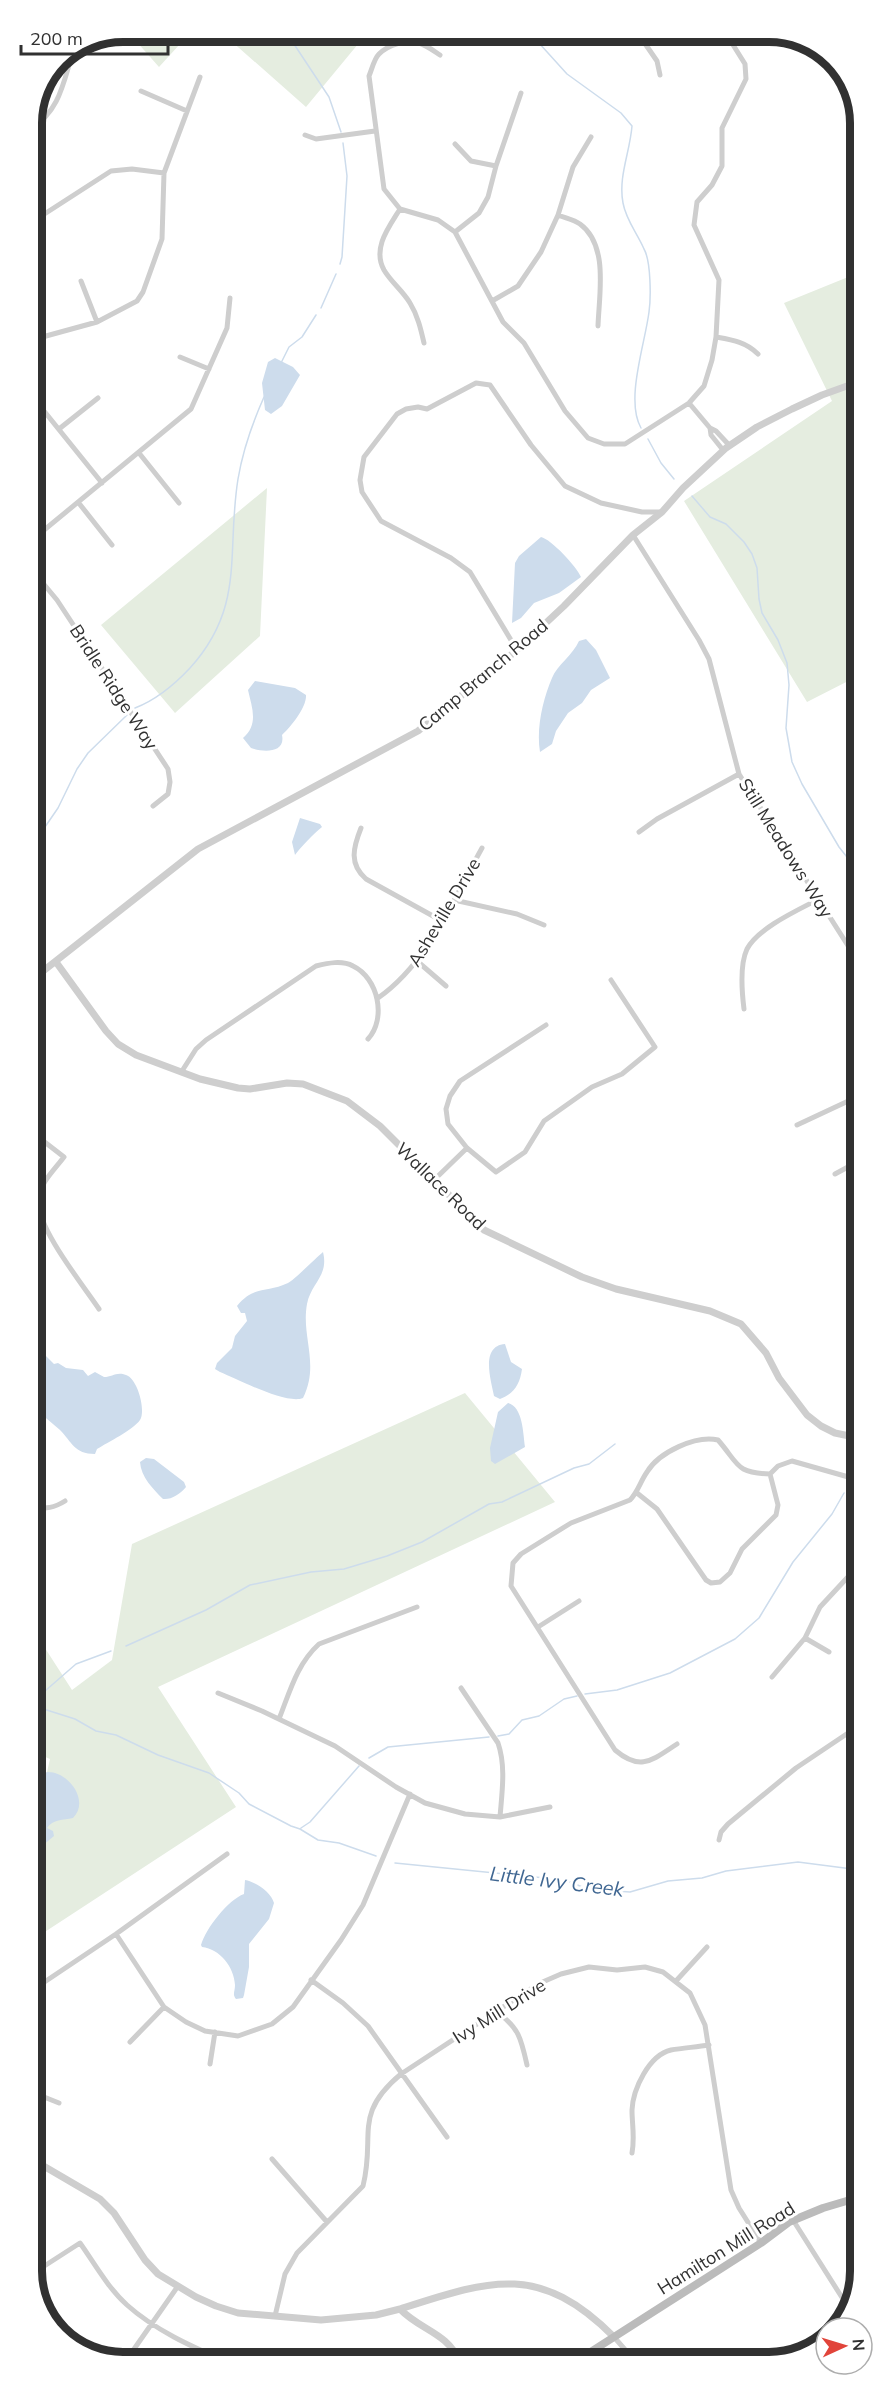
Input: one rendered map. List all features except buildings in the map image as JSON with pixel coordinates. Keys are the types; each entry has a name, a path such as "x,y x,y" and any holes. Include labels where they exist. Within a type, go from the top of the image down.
{"main road":[{"name":"Hamilton Mill Road","path":"591,2352 793,2220 850,2200"}],"street":[{"path":"644,42 657,62 660,75"},
{"path":"440,55 419,43 402,43 378,55 369,76 384,189 400,209 438,220 455,232 503,322 524,343 565,411 588,438 604,444 625,444 689,403 705,386 716,337 719,280 694,225 697,202 712,185 722,166 722,128 746,79 745,64 731,42"},
{"path":"42,122 55,107 69,63"},
{"path":"42,339 97,322 137,301 143,292 162,239 164,173 200,77"},
{"path":"141,91 187,111"},
{"path":"455,232 479,213 488,197 521,93"},
{"path":"305,135 316,139 375,131"},
{"path":"492,301 518,286 541,252 558,215 573,167 591,137"},
{"path":"454,144 471,161 496,166"},
{"path":"42,216 111,171 132,169 164,173"},
{"path":"400,209 384,236 380,254 383,268 410,303 418,319 424,343"},
{"path":"558,215 579,223 591,236 599,257 598,326"},
{"path":"81,281 97,322"},
{"path":"42,532 191,409 227,328 230,298"},
{"path":"716,337 742,342 758,354"},
{"path":"180,357 209,369"},
{"path":"517,650 470,573 451,558 381,521 362,492 360,480 364,457 397,414 406,409 418,407 427,409 476,383 490,385 531,445 565,486 601,503 642,512 662,512"},
{"name":"Camp Branch Road","path":"42,972 198,849 418,731 517,650 726,448 757,427 792,409 850,385"},
{"path":"59,429 98,398"},
{"path":"689,403 710,428 716,430 726,448"},
{"path":"42,407 102,483"},
{"path":"139,453 178,503"},
{"path":"78,502 112,545"},
{"name":"Still Meadows Way","path":"633,536 709,659 739,774 850,948"},
{"name":"Bridle Ridge Way","path":"42,582 57,600 168,769 170,782 168,794 153,806"},
{"path":"639,832 657,819 739,774"},
{"path":"361,828 354,846 353,860 358,872 366,879 442,921"},
{"name":"Asheville Drive","path":"378,998 390,990 417,962 482,848"},
{"path":"744,1009 741,981 747,949 765,930 819,898"},
{"path":"454,900 517,914 544,925"},
{"name":"Wallace Road","path":"56,962 106,1031 118,1044 135,1055 200,1078 250,1089 287,1083 315,1087 347,1101 380,1126 484,1230 582,1277 616,1289 710,1311 741,1324 766,1353 779,1378 807,1415 821,1426 850,1436"},
{"path":"417,962 446,986"},
{"path":"183,1071 196,1048 206,1040 316,966 341,963 353,965 367,976 378,998 373,1033 368,1039"},
{"path":"546,1025 460,1081 450,1096 446,1109 448,1124 467,1148 496,1172 525,1152 544,1121 592,1087 622,1074 655,1047 611,980"},
{"path":"797,1125 850,1100"},
{"path":"42,1140 64,1157 42,1189"},
{"path":"435,1179 467,1148"},
{"path":"836,1174 850,1166"},
{"path":"42,1220 99,1309"},
{"path":"677,1744 652,1759 640,1763 627,1761 615,1750 511,1586 513,1563 521,1554 571,1523 630,1500 637,1493 652,1465 693,1440 707,1438 718,1440 737,1466 751,1473 770,1474 778,1466 792,1461 850,1477"},
{"path":"637,1493 657,1509 706,1580 711,1583 720,1582 730,1573 742,1549 776,1515 778,1505 770,1474"},
{"path":"42,1508 58,1505 64,1500"},
{"path":"772,1677 805,1638 820,1607 850,1577"},
{"path":"538,1628 579,1601"},
{"path":"279,1719 299,1666 307,1655 320,1644 417,1606"},
{"path":"805,1638 829,1652"},
{"path":"461,1688 498,1743 503,1774 500,1817"},
{"path":"218,1693 335,1746 425,1803 465,1814 500,1817 550,1807"},
{"path":"720,1840 721,1832 728,1824 796,1768 848,1733 850,1736"},
{"path":"116,1934 164,2007 186,2022 205,2031 238,2036 272,2024 293,2007 363,1905 410,1794"},
{"path":"42,1984 116,1934 227,1854"},
{"path":"676,1981 707,1947"},
{"name":"Ivy Mill Drive","path":"275,2316 285,2274 297,2253 363,2186 372,2107 384,2088 401,2074 538,1984 561,1974 589,1967 617,1970 645,1967 663,1972 690,1992 705,2025 731,2190 739,2208 761,2243"},
{"path":"311,1980 343,2003 369,2026 447,2137"},
{"path":"130,2042 164,2007"},
{"path":"496,2012 510,2021 519,2033 527,2065"},
{"path":"210,2064 215,2032"},
{"path":"632,2153 635,2137 632,2110 635,2093 648,2066 669,2050 709,2045"},
{"path":"42,2096 59,2103"},
{"path":"272,2158 327,2222"},
{"path":"42,2166 100,2199 114,2213 145,2260 158,2274 216,2306 238,2313 321,2320 352,2318 400,2309 488,2284 523,2284 558,2295 588,2312 627,2352"},
{"path":"793,2220 844,2301"},
{"path":"42,2268 80,2243 114,2292 128,2306 180,2341 205,2352"},
{"path":"132,2352 177,2286"},
{"path":"411,2320 410,2313 413,2305"},
{"path":"400,2309 411,2320 446,2341 455,2352"}],"shaded area":[{"path":"137,42 182,42 159,67"},
{"path":"232,42 360,42 306,107"},
{"path":"850,276 850,680 807,702 684,501 832,401 784,303"},
{"path":"267,488 260,636 175,713 101,625"},
{"path":"465,1393 555,1502 158,1687 236,1807 42,1934 42,1794 50,1759 42,1756 42,1643 72,1690 112,1660 132,1544"}],"water":[{"path":"275,358 293,367 300,375 282,406 271,414 265,410 262,383 268,362"},
{"path":"541,537 563,554 581,577 559,593 534,603 521,618 512,623 515,563 519,556"},
{"path":"586,639 596,650 610,678 591,690 582,703 568,713 556,731 552,744 540,752 541,714 552,678 579,641"},
{"path":"255,681 295,688 306,695 301,711 282,735 282,741 277,749 251,748 243,738 253,721 248,690"},
{"path":"300,818 320,824 322,827 295,855 292,842"},
{"path":"323,1252 324,1267 307,1304 306,1328 310,1374 303,1398 274,1395 215,1369 217,1363 232,1348 235,1336 247,1321 245,1313 241,1313 237,1306 243,1299 255,1292 288,1283"},
{"path":"505,1344 511,1362 522,1369 516,1388 500,1399 494,1396 489,1365 492,1351 497,1346"},
{"path":"42,1352 54,1364 83,1370 88,1376 95,1372 104,1377 120,1374 126,1375 134,1382 140,1396 142,1416 140,1420 126,1432 97,1449 95,1454 78,1450 42,1415"},
{"path":"508,1403 513,1405 519,1415 525,1447 495,1464 491,1461 490,1448 498,1412"},
{"path":"146,1458 154,1459 184,1482 186,1487 175,1496 163,1499 145,1478 140,1462"},
{"path":"42,1773 56,1773 70,1782 78,1796 79,1804 78,1811 73,1818 58,1820 49,1825 47,1828 53,1831 54,1836 42,1846"},
{"path":"245,1880 263,1888 274,1903 269,1919 249,1944 249,1967 244,1995 243,1998 236,1999 234,1978 229,1966 215,1951 201,1945 218,1915 231,1902 244,1894"}],"waterway":[{"path":"293,42 329,97 341,132"},
{"path":"538,42 567,74 621,113 632,126 623,174 623,203 646,255 650,280 649,312 635,387 635,403 641,428"},
{"path":"340,264 347,176 343,143"},
{"path":"321,308 336,274"},
{"path":"281,363 289,347 302,337 316,315"},
{"path":"135,708 172,686 190,668 208,645 219,623 227,600 230,578 240,468 248,437 264,397"},
{"path":"648,439 661,463 674,479"},
{"path":"692,496 710,517 726,524 744,542 752,554 757,568 762,613 778,640 787,663 789,685 786,728 792,762 802,784 839,847 850,861"},
{"path":"42,831 58,808 77,769 88,753 127,715"},
{"path":"126,1646 206,1610 250,1585 311,1572 344,1569 422,1542 489,1504 502,1502 574,1468 589,1464 615,1444"},
{"path":"585,1694 617,1690 670,1673 735,1639 759,1618 793,1562 832,1514 844,1493"},
{"path":"42,1693 76,1664 111,1651"},
{"path":"498,1736 509,1734 522,1720 539,1716 564,1699 577,1696"},
{"name":"Little Ivy Creek","path":"42,1709 75,1719 96,1731 116,1735 158,1755 209,1773 239,1793 249,1804 318,1840 339,1843 376,1856"},
{"path":"369,1758 388,1747 489,1737"},
{"path":"301,1828 310,1822 359,1766"},
{"name":"Little Ivy Creek","path":"395,1863 555,1879 568,1881 587,1889 630,1892 668,1881 702,1878 726,1871 798,1862 850,1869"}]}
